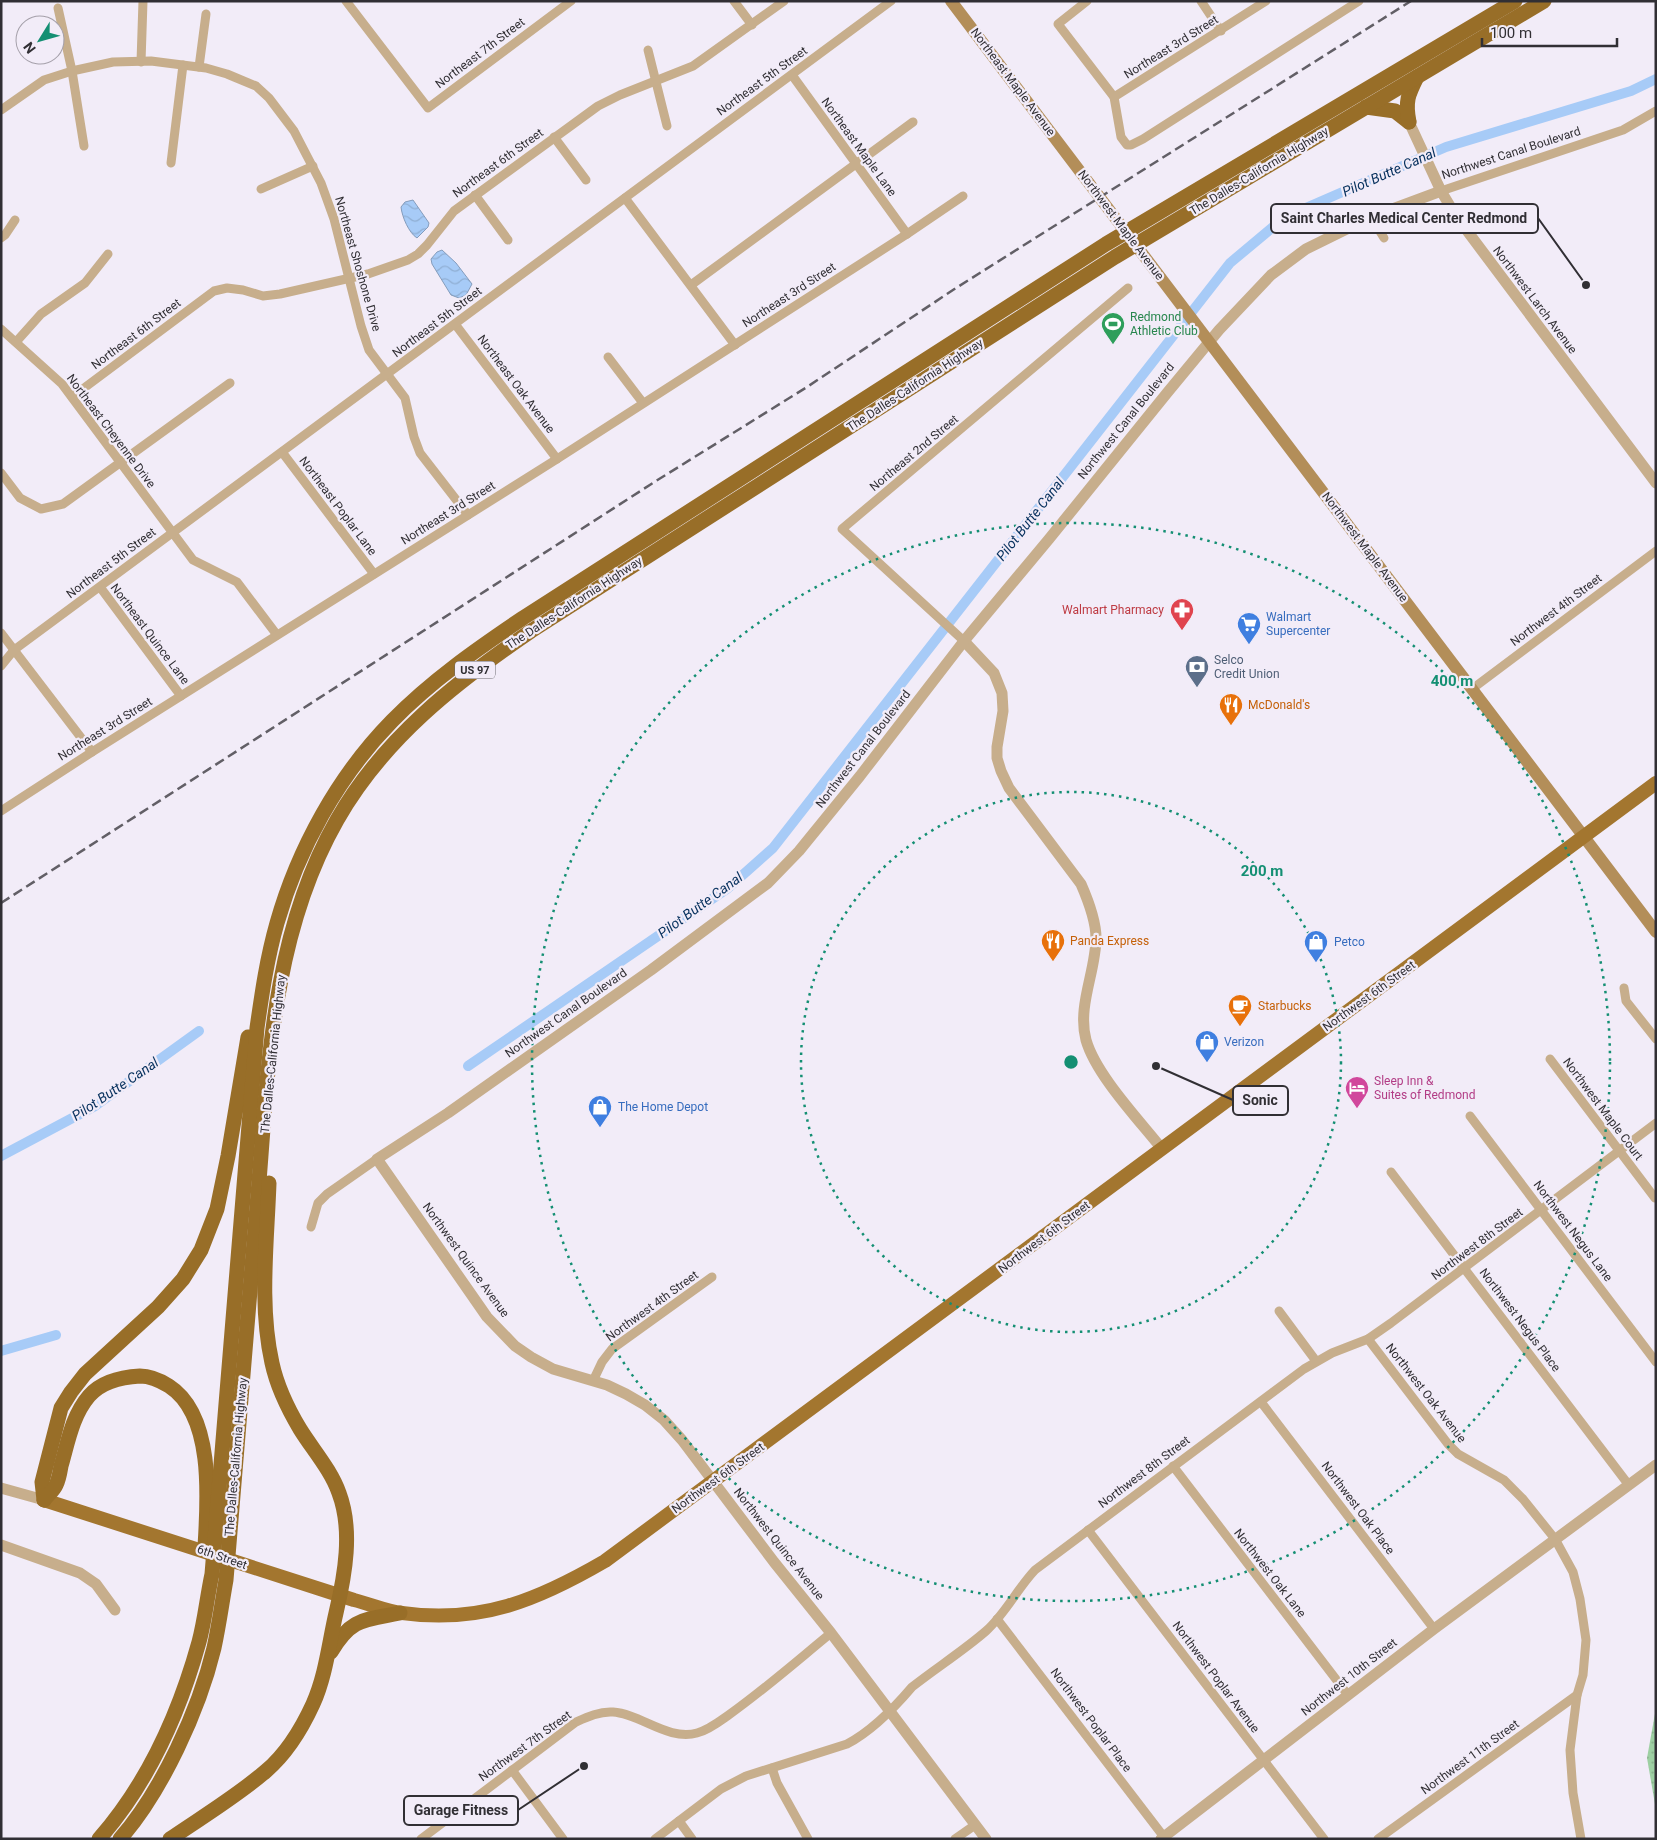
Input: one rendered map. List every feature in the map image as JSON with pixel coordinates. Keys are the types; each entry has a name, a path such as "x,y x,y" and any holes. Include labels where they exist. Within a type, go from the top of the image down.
{"highway":[{"name":"The Dalles-California Highway","path":"99,1839 118,1817 153,1762 180,1705 199,1641 212,1574 257,1028 266,971 277,922 297,868 323,813 360,759 392,722 428,687 476,650 539,607 1106,244 1515,1"},
{"name":"The Dalles-California Highway","path":"120,1839 131,1826 168,1768 194,1710 214,1649 226,1580 268,1077 280,976 291,929 313,867 338,819 370,770 401,734 439,699 484,662 531,631 1115,257 1544,1"},
{"path":"1409,122 1406,106 1408,95 1416,76"},
{"path":"1366,107 1395,111 1409,122"},
{"path":"44,1500 42,1482 61,1408 70,1392 85,1374 158,1307 183,1279 201,1250 217,1209 250,1025 266,971"},
{"path":"170,1839 267,1771 286,1750 299,1730 314,1703 329,1655 346,1550 346,1521 339,1493 325,1466 300,1428 282,1393 272,1364 267,1332 266,1288 270,1157 268,1077"},
{"path":"44,1500 56,1486 73,1422 79,1408 90,1394 106,1383 124,1377 144,1376 162,1382 176,1391 189,1407 199,1427 206,1473 206,1534 199,1641"},
{"path":"329,1655 342,1635 351,1626 366,1620 400,1613"}],"main road":[{"name":"Northeast Maple Avenue","path":"951,1 1074,163"},
{"name":"Northwest Maple Avenue","path":"1074,163 1656,932"},
{"name":"Northwest 6th Street","path":"400,1613 435,1616 470,1615 494,1610 520,1603 565,1584 605,1561 1656,783"},
{"name":"6th Street","path":"44,1500 340,1596 400,1613"}],"street":[{"path":"140,62 143,1"},
{"name":"Northeast 7th Street","path":"346,1 428,108 561,4 571,1"},
{"path":"734,1 752,25"},
{"name":"Northeast 6th Street","path":"72,397 214,291 227,288 243,290 263,296 280,294 368,274 418,254 454,211 598,106 693,66 784,1"},
{"name":"Northeast 5th Street","path":"1,666 14,650 891,1"},
{"path":"1087,1 1058,24 1114,97 1121,137 1127,145 1135,144 1359,1"},
{"path":"1201,1 1221,31"},
{"name":"Northeast 3rd Street","path":"1114,97 1266,1"},
{"path":"58,8 72,70 84,146"},
{"path":"199,67 206,14"},
{"path":"648,50 667,126"},
{"name":"Northeast Shoshone Drive","path":"1,110 44,80 72,70 113,62 140,62 199,67 227,74 256,86 269,98 294,131 321,182 334,219 361,326 369,350 405,398 414,437 420,453 468,515"},
{"path":"172,163 183,65"},
{"name":"Northeast Maple Lane","path":"792,75 907,234"},
{"name":"Northwest Canal Boulevard","path":"312,1226 318,1203 327,1194 448,1113 635,982 768,883 800,851 854,784 961,638 1219,330 1271,275 1306,249 1371,216 1623,130 1656,111"},
{"path":"691,285 913,122"},
{"name":"Northwest Larch Avenue","path":"1409,122 1442,191 1471,238 1656,483"},
{"path":"554,137 586,180"},
{"path":"261,189 313,166"},
{"path":"475,195 508,240"},
{"name":"Northeast 3rd Street","path":"1,811 557,459 963,196"},
{"path":"626,198 735,344"},
{"path":"1371,216 1384,238"},
{"path":"1,238 15,220"},
{"path":"16,342 41,314 85,283 108,254"},
{"name":"Northeast 2nd Street","path":"961,638 842,530 1128,288"},
{"name":"Northeast Oak Avenue","path":"455,324 557,459"},
{"name":"Northeast Cheyenne Drive","path":"1,329 62,384 193,560 237,582 277,635"},
{"path":"608,357 643,404"},
{"path":"1,473 20,498 41,509 62,504 230,383"},
{"name":"Northeast Poplar Lane","path":"282,452 374,574"},
{"name":"Northwest 4th Street","path":"1472,688 1656,551"},
{"name":"Northeast Quince Lane","path":"100,587 181,696"},
{"path":"1,633 92,752"},
{"path":"961,638 994,674 1002,693 1003,711 997,752 1001,771 1009,788 1081,884 1089,901 1097,937 1086,1005 1084,1024 1086,1040 1103,1074 1162,1149"},
{"path":"1624,988 1626,1001 1656,1039"},
{"name":"Northwest Maple Court","path":"1550,1059 1655,1198"},
{"name":"Northwest Negus Lane","path":"1470,1116 1656,1362"},
{"name":"Northwest 8th Street","path":"655,1839 727,1786 746,1776 847,1744 858,1738 912,1687 974,1640 997,1619 1008,1608 1024,1581 1035,1570 1316,1361 1368,1339 1656,1123"},
{"name":"Northwest Quince Avenue","path":"377,1159 488,1317 504,1335 531,1357 553,1369 607,1385 645,1405 664,1420 682,1440 774,1562 831,1632 986,1839"},
{"name":"Northwest Negus Place","path":"1391,1172 1628,1484"},
{"name":"Northwest 4th Street","path":"593,1381 602,1362 612,1349 712,1277"},
{"path":"1279,1311 1316,1361"},
{"name":"Northwest Oak Avenue","path":"1368,1339 1448,1444 1458,1454 1504,1480 1523,1498 1555,1539 1573,1572 1582,1607 1586,1640 1583,1675 1577,1695 1570,1750 1572,1788 1580,1839"},
{"name":"Northwest Oak Place","path":"1261,1402 1434,1629"},
{"name":"Northwest 10th Street","path":"1163,1838 1434,1629 1656,1465"},
{"name":"Northwest Oak Lane","path":"1173,1466 1348,1695"},
{"path":"1,1488 44,1500"},
{"name":"Northwest Poplar Avenue","path":"1088,1530 1324,1839"},
{"path":"1,1545 80,1573 96,1584 115,1610"},
{"name":"Northwest Poplar Place","path":"997,1619 1163,1838"},
{"name":"Northwest 7th Street","path":"421,1839 576,1722 592,1715 611,1711 631,1716 677,1733 696,1733 714,1725 749,1700 831,1632"},
{"name":"Northwest 11th Street","path":"1378,1839 1577,1695"},
{"path":"772,1768 777,1783 808,1839"},
{"path":"512,1770 563,1839"},
{"path":"679,1821 692,1839"},
{"path":"956,1839 975,1825"}],"green space":[{"path":"1656,1708 1656,1810 1647,1758"}],"water":[{"path":"413,200 429,223 428,227 417,238 406,224 401,207 405,202"},
{"path":"442,250 456,263 472,284 466,295 459,298 451,295 432,264 431,259 437,252"}],"waterway":[{"name":"Pilot Butte Canal","path":"468,1066 728,888 773,848 1230,263 1285,217 1446,147 1631,91 1656,79"},
{"name":"Pilot Butte Canal","path":"1,1156 95,1106 199,1031"},
{"path":"1,1351 56,1335"}],"railway":[{"path":"1,903 656,481 807,387 956,288 1411,1"}],"place":[{"name":"Saint Charles Medical Center Redmond","path":"1586,285"},
{"name":"Redmond Athletic Club","path":"1113,345"},
{"name":"Walmart Pharmacy","path":"1182,631"},
{"name":"Walmart Supercenter","path":"1249,645"},
{"name":"Selco Credit Union","path":"1197,688"},
{"name":"McDonald's","path":"1231,726"},
{"name":"Panda Express","path":"1053,962"},
{"name":"Petco","path":"1316,963"},
{"name":"Starbucks","path":"1240,1027"},
{"name":"Verizon","path":"1207,1063"},
{"name":"Sonic","path":"1156,1066"},
{"name":"Sleep Inn & Suites of Redmond","path":"1357,1109"},
{"name":"The Home Depot","path":"600,1128"},
{"name":"Garage Fitness","path":"584,1766"}]}
